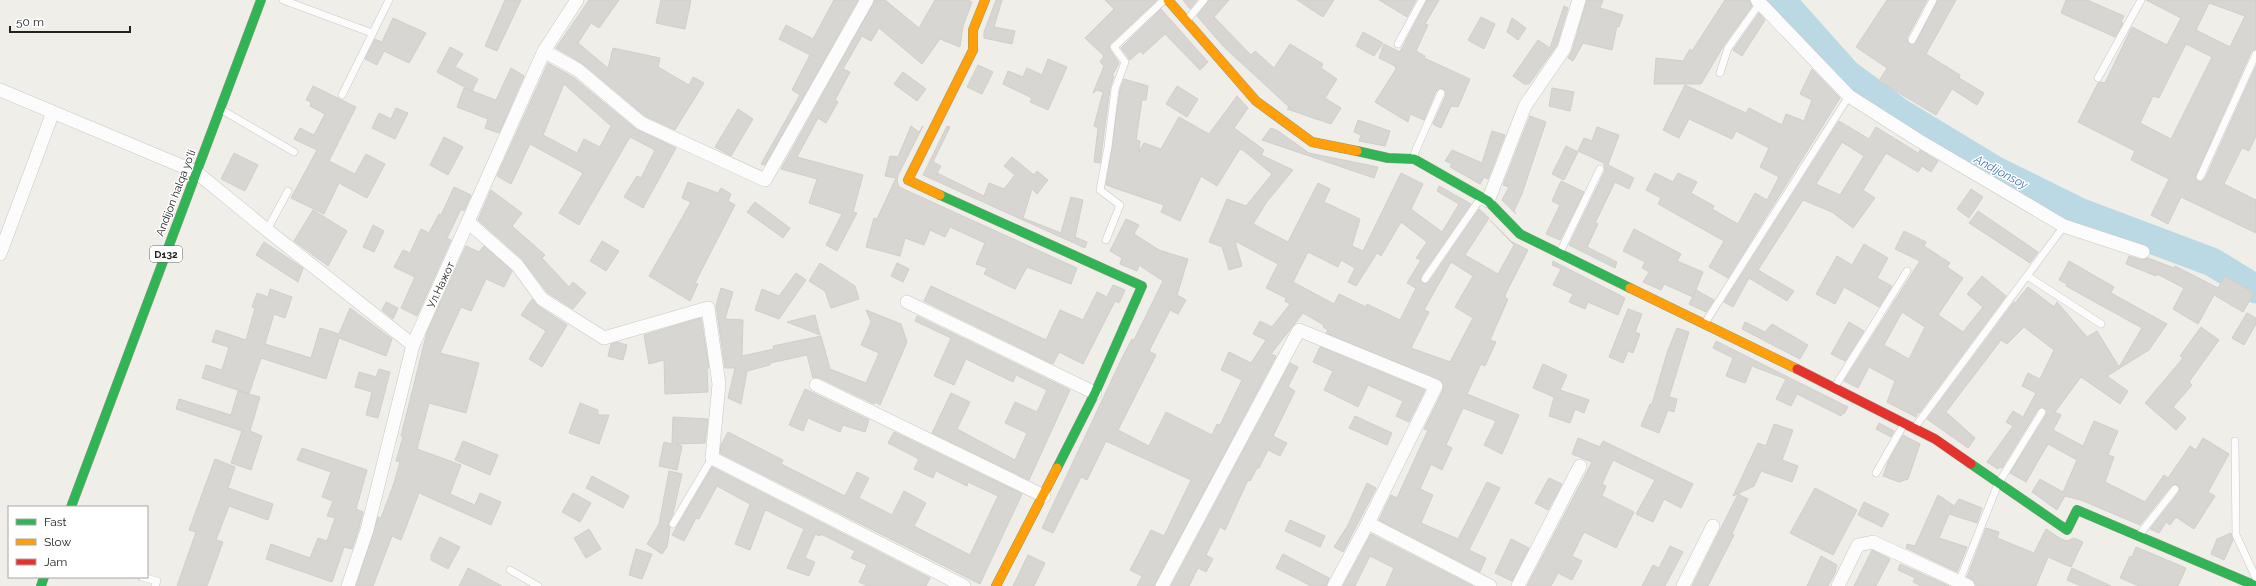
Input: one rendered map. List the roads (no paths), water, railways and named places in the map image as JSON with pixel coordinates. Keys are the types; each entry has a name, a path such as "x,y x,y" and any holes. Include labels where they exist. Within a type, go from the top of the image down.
{"main road":[{"name":"Andijon halqa yo‘li","path":"71,506 261,0"},
{"path":"985,0 973,30 973,50 908,180 1142,286 1095,393 1044,496 996,586"},
{"path":"1168,0 1256,101 1312,142 1388,158 1414,159 1488,200 1520,234 1560,252 1594,271 1705,323 1905,424 1914,427 1935,439 1998,484 2067,530 2075,507 2256,586"}],"street":[{"name":"Ул.Нажот","path":"348,586 367,530 413,345 469,223 544,51 577,0"},
{"path":"544,51 578,70 641,123 765,180 867,0"},
{"path":"1488,200 1525,106 1564,49 1580,0"},
{"path":"1758,2 1849,96 1918,140 2064,226 2143,252"},
{"path":"0,90 196,172 413,345"},
{"path":"0,254 53,112"},
{"path":"469,223 517,265 542,299 604,338 708,308 718,384 712,458 964,586"},
{"path":"907,302 1095,393"},
{"path":"1162,586 1299,330 1436,386 1368,523 1334,586"},
{"path":"816,385 1044,496"},
{"path":"1518,586 1580,466"},
{"path":"1368,523 1490,586"},
{"path":"1684,586 1713,526"},
{"path":"1838,586 1858,545 1873,542 1963,584"}],"lane":[{"path":"283,0 372,33"},
{"path":"342,95 389,0"},
{"path":"1106,240 1120,205 1100,190 1108,147 1115,90 1125,62 1114,47 1164,0"},
{"path":"1186,22 1204,0"},
{"path":"1398,44 1422,0"},
{"path":"1912,40 1933,0"},
{"path":"2098,78 2140,0"},
{"path":"1720,73 1728,48 1758,2"},
{"path":"2200,177 2256,54"},
{"path":"1414,159 1415,152 1441,93"},
{"path":"1705,323 1849,96"},
{"path":"220,109 294,152"},
{"path":"1560,252 1600,169"},
{"path":"267,230 288,191"},
{"path":"1425,279 1478,202 1488,200"},
{"path":"1914,427 2029,277 2064,226"},
{"path":"1834,388 1907,271"},
{"path":"2029,277 2102,324"},
{"path":"1963,584 1998,484 2042,412"},
{"path":"1876,473 1905,424"},
{"path":"2236,441 2236,535 2256,578"},
{"path":"672,524 712,458"},
{"path":"2139,535 2176,489"},
{"path":"510,570 538,586"},
{"path":"146,578 157,581 155,586"}],"waterway":[{"name":"Andijonsoy","path":"1781,0 1847,74 1900,113 1994,170 2079,212 2212,262 2256,289"}]}
